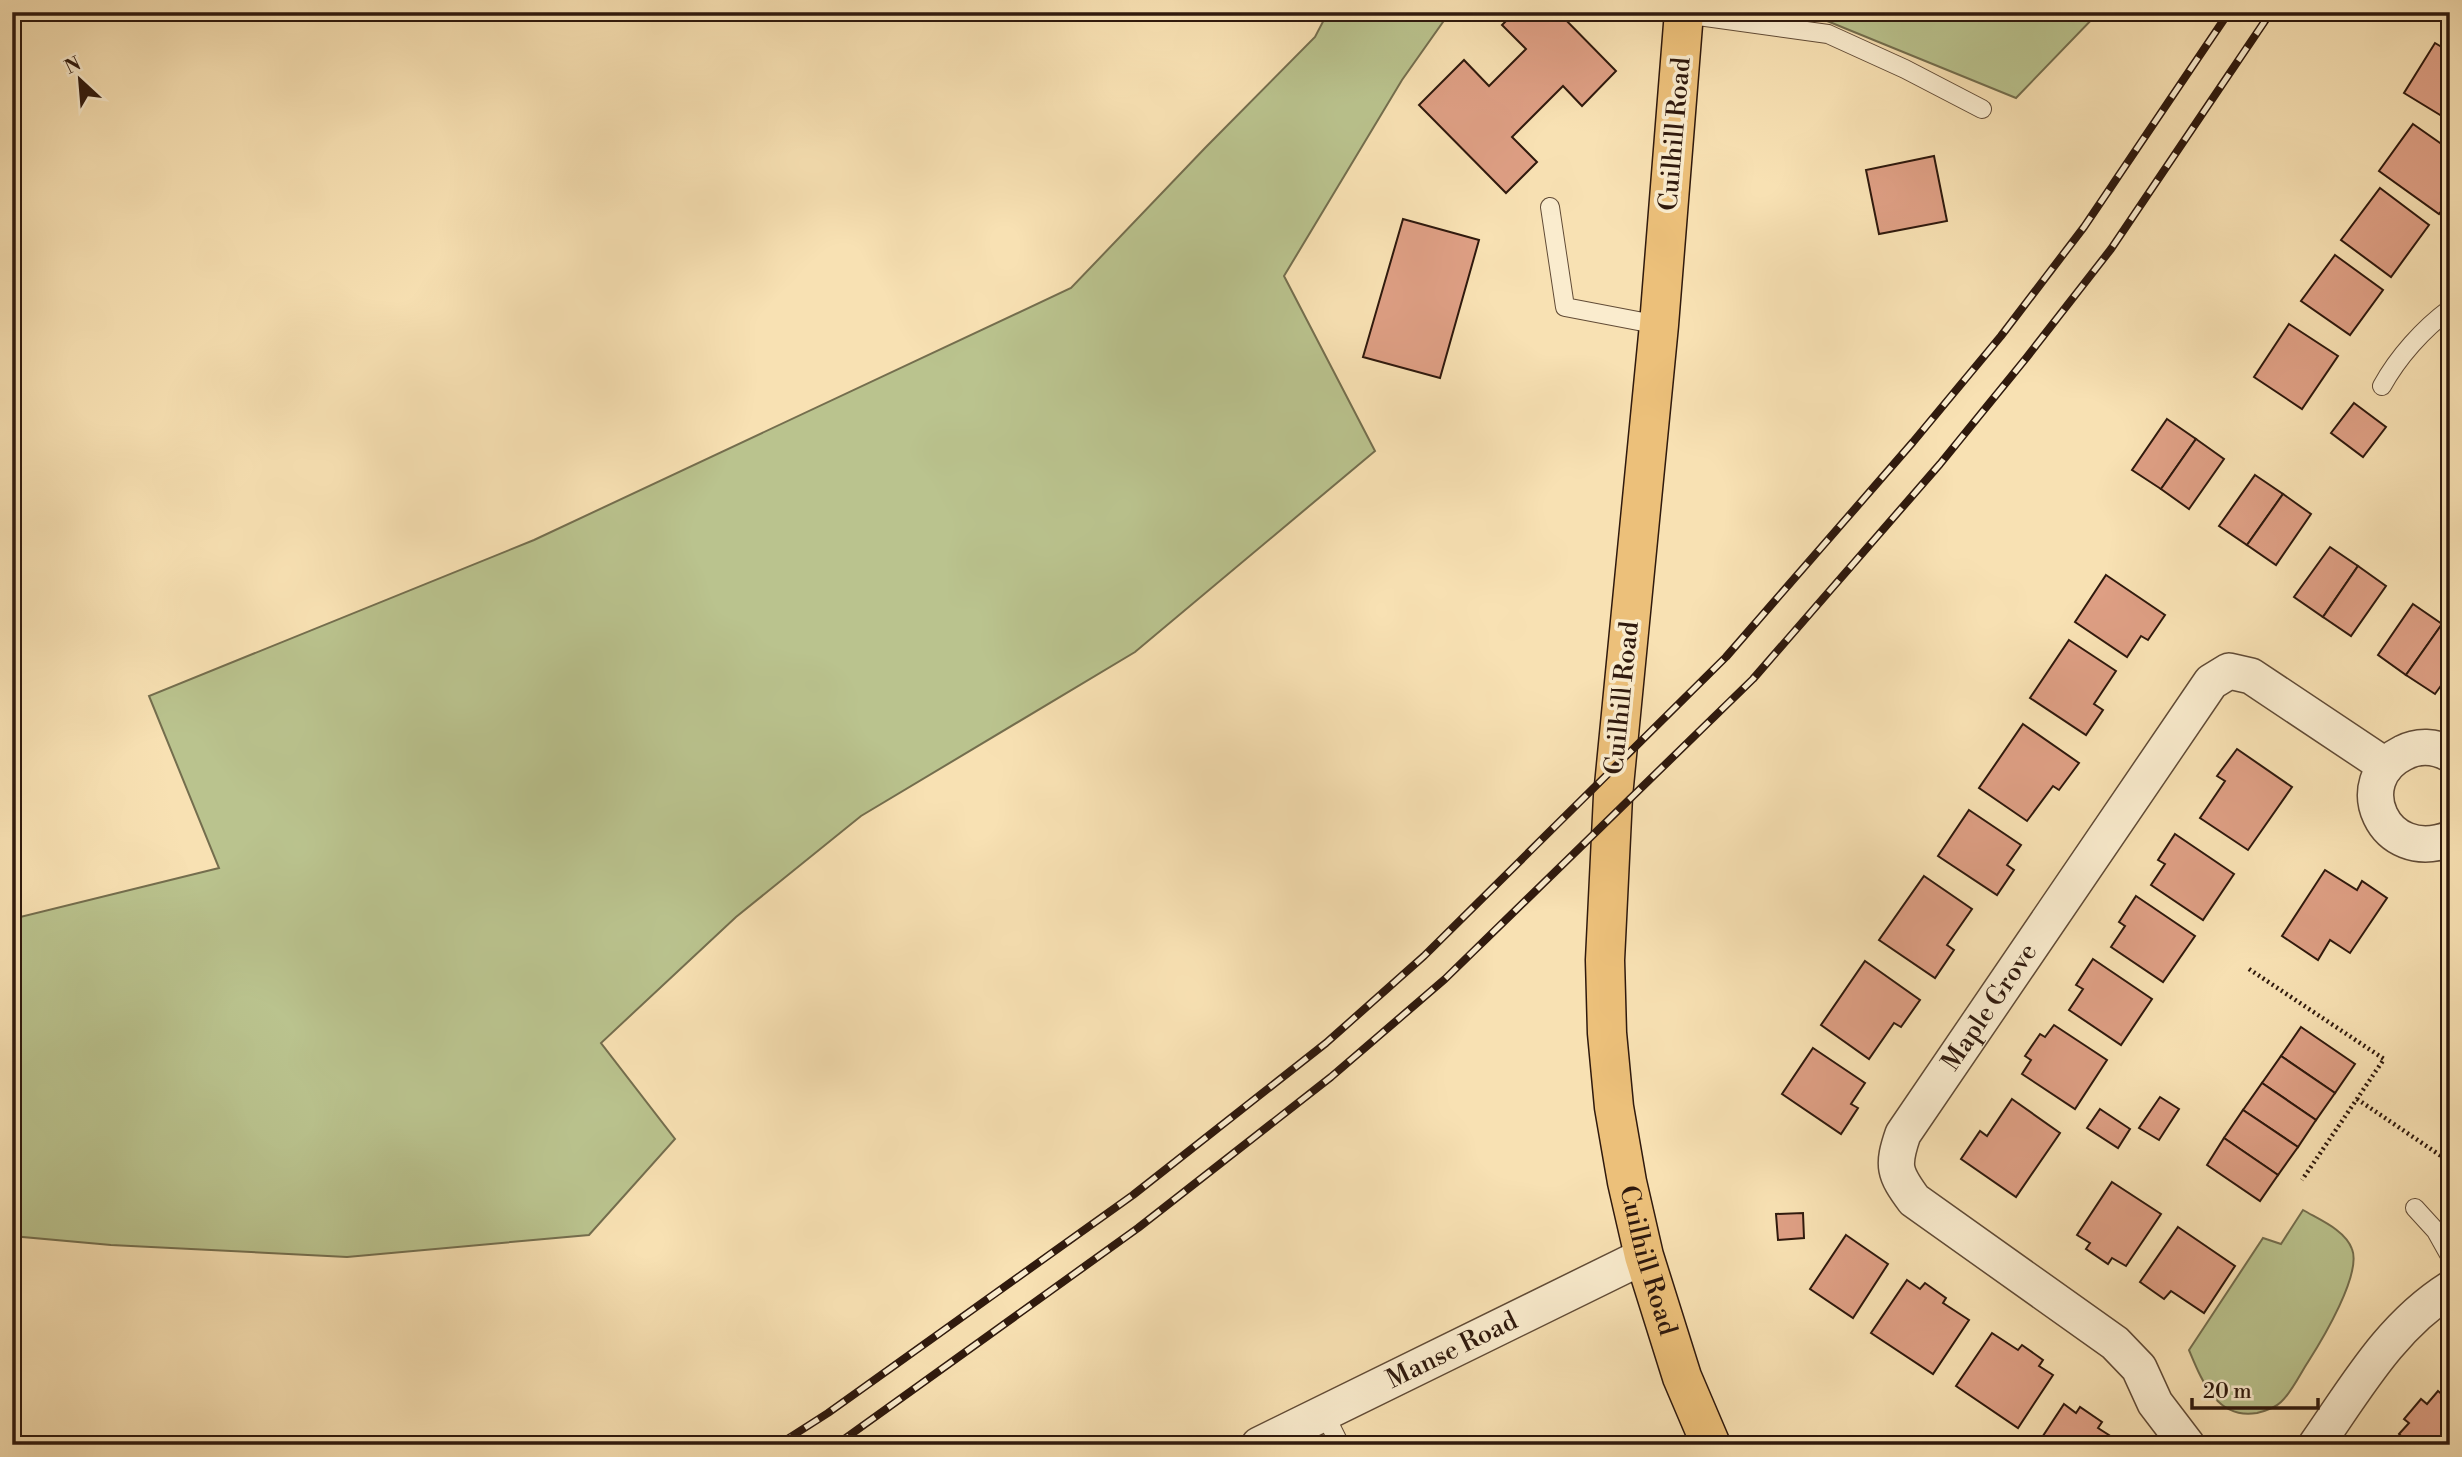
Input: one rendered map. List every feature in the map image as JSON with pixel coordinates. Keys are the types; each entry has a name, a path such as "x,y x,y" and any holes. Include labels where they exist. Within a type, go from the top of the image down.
{"main road":[{"name":"Cuilhill Road","path":"1684,13 1659,325 1613,796 1605,960 1607,1033 1614,1107 1627,1182 1644,1256 1682,1377 1712,1445"}],"street":[{"name":"Maple Grove","path":"2188,1445 2155,1403 2139,1368 2115,1343 1914,1200 1899,1180 1895,1157 1903,1134 2211,682 2230,671 2251,676 2386,766"},
{"path":"2450,754 2427,747 2412,748 2397,755 2386,766 2378,781 2376,797 2379,814 2388,828 2400,839 2416,845 2450,839"},
{"name":"Manse Road","path":"1259,1445 1644,1256"},
{"path":"2316,1445 2390,1340 2425,1305 2450,1289"}],"lane":[{"path":"1684,13 1828,34 1905,69 1982,109"},
{"path":"1550,207 1566,307 1659,325"},
{"path":"2382,386 2390,371 2420,337 2450,309"},
{"path":"2415,1208 2436,1231 2450,1256"},
{"path":"1324,1413 1340,1445"}],"path":[{"path":"2249,969 2384,1059 2302,1180"},
{"path":"2357,1099 2450,1162"}],"green space":[{"path":"1328,12 1450,12 1402,80 1284,276 1375,451 1135,652 861,816 736,917 601,1043 675,1139 589,1235 347,1257 111,1245 12,1236 12,919 219,868 149,696 534,540 1071,288 1315,37"},
{"path":"1805,12 2099,12 2016,98"},
{"path":"2303,1210 2331,1226 2349,1242 2354,1260 2351,1274 2339,1307 2322,1339 2285,1398 2273,1408 2243,1414 2221,1404 2213,1396 2199,1374 2189,1350 2263,1238 2281,1244"}],"building":[{"path":"1515,12 1558,12 1616,71 1582,106 1563,86 1512,137 1537,162 1506,193 1419,105 1464,60 1489,86 1526,49 1502,25"},
{"path":"2435,43 2450,52 2450,121 2404,93"},
{"path":"2413,124 2450,150 2450,199 2439,214 2379,171"},
{"path":"1934,156 1947,221 1879,234 1866,170"},
{"path":"2380,188 2429,225 2391,277 2341,240"},
{"path":"1403,219 1479,240 1440,378 1363,357"},
{"path":"2335,255 2383,290 2350,335 2301,301"},
{"path":"2289,324 2338,356 2302,409 2254,377"},
{"path":"2354,403 2386,427 2363,457 2331,433"},
{"path":"2167,419 2196,439 2161,489 2132,470"},
{"path":"2196,439 2224,459 2189,509 2161,489"},
{"path":"2255,475 2283,494 2247,545 2219,526"},
{"path":"2283,494 2311,514 2276,565 2247,545"},
{"path":"2330,547 2358,566 2323,617 2294,597"},
{"path":"2358,566 2386,586 2351,636 2323,617"},
{"path":"2106,575 2165,615 2148,640 2141,636 2127,657 2075,622"},
{"path":"2413,604 2442,624 2406,675 2378,655"},
{"path":"2442,624 2450,629 2450,673 2435,694 2406,675"},
{"path":"2069,640 2116,671 2094,704 2103,710 2086,735 2030,698"},
{"path":"2023,724 2079,763 2059,790 2053,786 2027,821 1979,788"},
{"path":"2237,749 2292,787 2248,850 2200,818 2225,781 2217,776"},
{"path":"1969,810 2021,845 2007,865 2014,870 1997,895 1938,856"},
{"path":"2175,834 2234,874 2203,920 2151,885 2165,864 2158,860"},
{"path":"2325,870 2357,890 2362,881 2387,898 2350,953 2330,940 2318,960 2282,936"},
{"path":"1924,876 1972,909 1947,945 1954,950 1935,978 1879,940"},
{"path":"2136,896 2195,936 2163,982 2111,947 2125,926 2119,922"},
{"path":"2093,959 2152,999 2121,1045 2069,1010 2083,989 2076,985"},
{"path":"1865,961 1920,1000 1901,1027 1894,1023 1869,1059 1821,1025"},
{"path":"2054,1025 2107,1060 2075,1109 2022,1074 2031,1060 2025,1056 2040,1034 2045,1037"},
{"path":"2301,1027 2355,1064 2335,1093 2281,1056"},
{"path":"1813,1048 1865,1083 1851,1104 1858,1108 1841,1134 1782,1094"},
{"path":"2281,1056 2335,1093 2316,1120 2262,1083"},
{"path":"2262,1083 2316,1120 2298,1147 2243,1110"},
{"path":"2160,1097 2179,1109 2159,1140 2139,1128"},
{"path":"2012,1099 2060,1133 2016,1197 1961,1159 1980,1131 1987,1136"},
{"path":"2100,1109 2130,1129 2118,1148 2087,1128"},
{"path":"2243,1110 2298,1147 2278,1175 2224,1138"},
{"path":"2224,1138 2278,1175 2260,1201 2207,1165"},
{"path":"2112,1182 2161,1214 2126,1266 2112,1258 2108,1264 2086,1249 2090,1243 2077,1235"},
{"path":"1803,1213 1804,1238 1778,1240 1776,1214"},
{"path":"2178,1227 2235,1266 2204,1313 2171,1291 2164,1299 2140,1282"},
{"path":"1846,1235 1888,1264 1853,1318 1810,1289"},
{"path":"1907,1280 1920,1289 1925,1283 1946,1298 1943,1303 1969,1320 1933,1374 1871,1333"},
{"path":"1992,1333 2018,1350 2022,1345 2043,1360 2039,1366 2053,1375 2018,1428 1956,1386"},
{"path":"2438,1391 2450,1401 2450,1445 2411,1445 2399,1434 2409,1423 2404,1419 2421,1399 2427,1404"},
{"path":"2064,1404 2076,1413 2080,1407 2102,1422 2098,1428 2112,1437 2106,1445 2037,1445"}],"railway":[{"path":"778,1445 828,1413 1133,1195 1326,1043 1424,956 1726,657 1913,442 2001,336 2084,227 2229,12"},
{"path":"836,1445 1138,1228 1331,1077 1445,979 1753,679 1940,464 2111,249 2271,12"}]}
